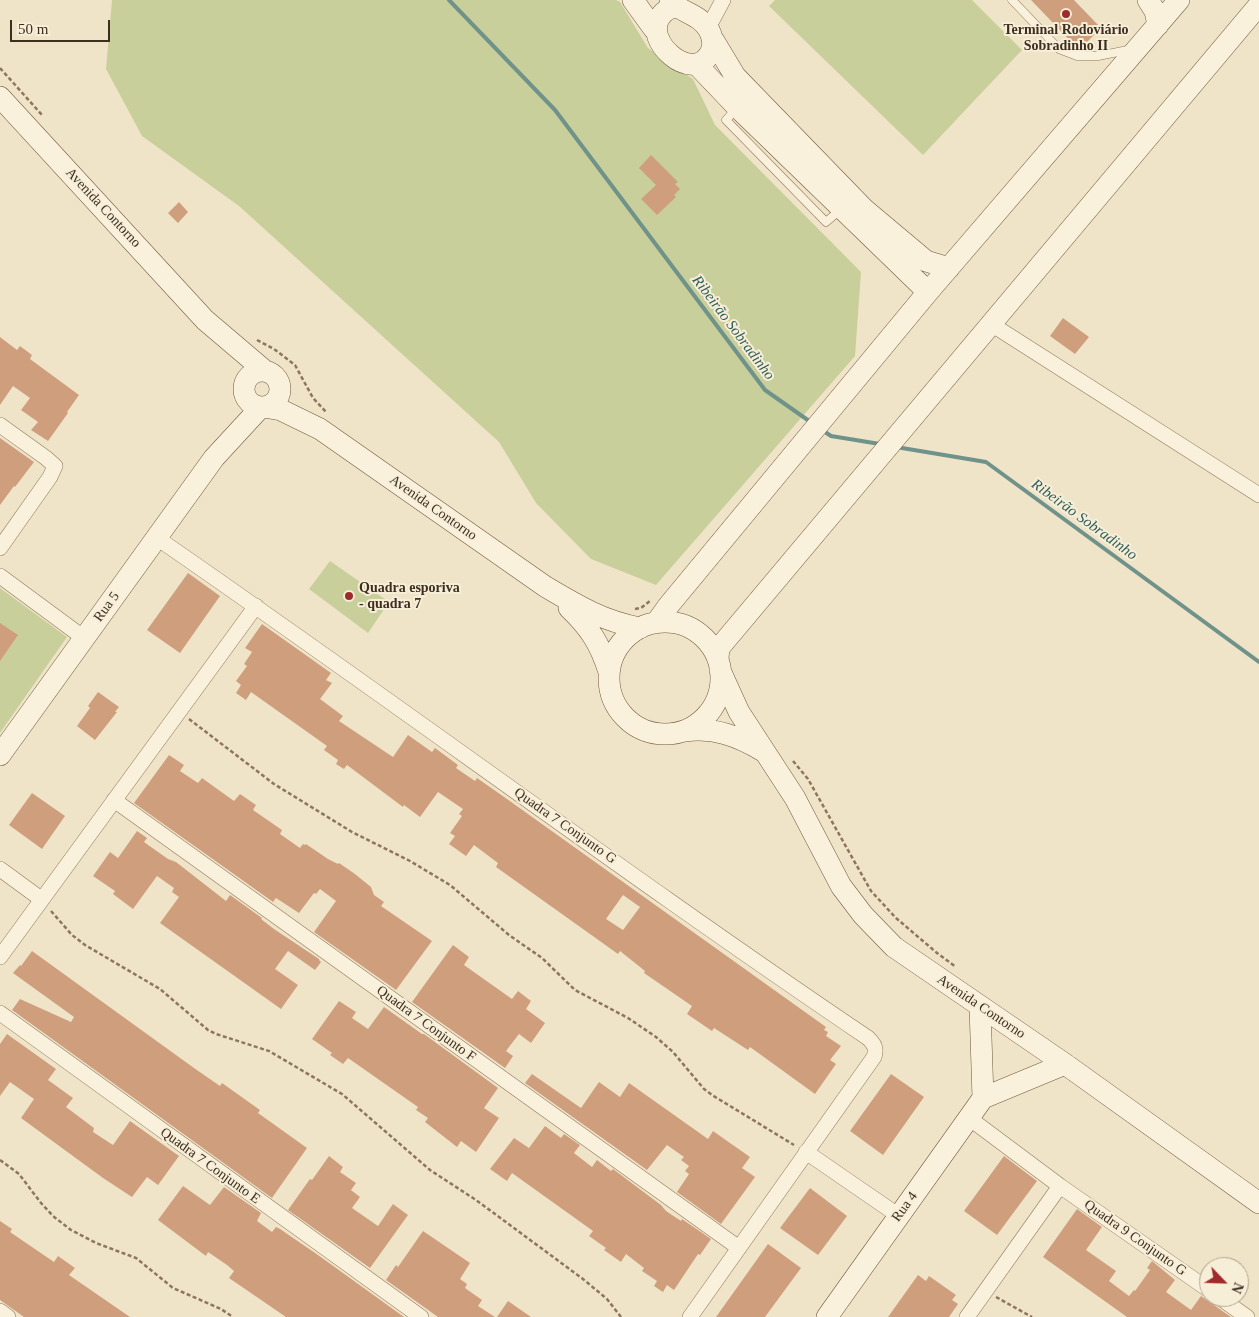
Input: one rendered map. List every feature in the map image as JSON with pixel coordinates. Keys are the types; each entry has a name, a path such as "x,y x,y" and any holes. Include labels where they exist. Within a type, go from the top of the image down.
{"main road":[{"path":"633,0 654,29 661,45 672,57 687,64 697,65 705,61 711,54 711,35"},
{"path":"1148,0 1158,25"},
{"path":"643,620 671,622 686,626 699,633 710,644 719,659 720,689 713,707 701,721 685,731 666,734 647,732 630,723 618,709 610,691 609,672 614,654 643,620 669,605 928,292 1179,0"},
{"path":"654,29 662,13 668,8 681,4 698,18 711,35 734,76 864,209 926,262 949,268"},
{"path":"719,659 904,427 1259,5"},
{"path":"697,65 737,107 928,292"},
{"name":"Avenida Contorno","path":"0,97 206,320 323,421 546,586 584,610 618,624 643,620"},
{"name":"Avenida Contorno","path":"206,320 240,372 243,391"},
{"path":"259,371 272,377 279,396 275,401 263,407 256,407 248,402 243,391 248,377 259,371"},
{"name":"Rua 5","path":"0,755 214,458 234,419 243,391"},
{"name":"Avenida Contorno","path":"263,407 323,421"},
{"name":"Rua 5","path":"214,458 263,407"},
{"name":"Avenida Contorno","path":"546,586 591,630 603,653 609,672"},
{"name":"Avenida Contorno","path":"719,659 740,712 795,798 841,886 863,915 894,947 1065,1064 1259,1203"},
{"name":"Avenida Contorno","path":"685,731 699,729 718,731 747,742 765,752"},
{"path":"980,1007 983,1098 1065,1064"},
{"name":"Rua 4","path":"827,1317 983,1098"}],"street":[{"path":"711,35 723,0"},
{"path":"991,324 1259,495"},
{"path":"0,425 55,466 50,478 0,548"},
{"name":"Quadra 7 Conjunto G","path":"157,538 256,606 722,938 868,1038 874,1044 876,1052 874,1057 806,1152"},
{"path":"0,576 84,638"},
{"path":"0,957 256,606"},
{"name":"Quadra 7 Conjunto F","path":"114,800 739,1248"},
{"path":"0,870 41,899"},
{"name":"Quadra 7 Conjunto E","path":"0,1013 421,1317"},
{"name":"Quadra 9 Conjunto G","path":"969,1118 1060,1186 1199,1283"},
{"path":"690,1317 806,1152 899,1216"},
{"path":"967,1317 1060,1186"},
{"path":"1233,1307 1247,1317"},
{"path":"0,1311 8,1317"}],"lane":[{"path":"1012,0 1059,49 1077,56 1098,56 1140,46"}],"path":[{"path":"0,68 44,117"},
{"path":"252,337 274,349 295,365 314,398 323,421"},
{"path":"643,620 641,608 659,594 669,605 671,612 710,636 719,659"},
{"path":"180,712 274,784 352,832 410,861 450,885 509,935 542,958 575,990 628,1018 656,1037 673,1052 704,1089 712,1095 806,1152"},
{"path":"790,758 808,779 871,891 896,918 937,953 961,970"},
{"path":"41,899 78,940 160,989 208,1030 269,1051 342,1094 430,1170 476,1200 582,1278 607,1299 621,1317"},
{"path":"0,1160 20,1174 53,1216 71,1230 96,1243 136,1258 174,1288 233,1317"},
{"path":"986,1290 1032,1317"}],"green space":[{"path":"112,0 616,0 620,2 648,48 693,79 715,125 861,272 855,356 656,585 591,559 536,503 499,442 239,206 142,136 106,69"},
{"path":"775,0 972,0 1022,50 923,155 769,6"},
{"name":"Quadra esporiva - quadra 7","path":"330,561 389,602 368,633 309,589"},
{"path":"0,588 67,637 0,733"}],"building":[{"name":"Terminal Rodoviário Sobradinho II","path":"1031,0 1074,0 1101,28 1079,50"},
{"path":"651,155 678,182 675,184 680,189 674,195 676,197 657,215 641,199 656,185 639,168"},
{"path":"179,202 188,212 178,223 168,213"},
{"path":"1063,318 1089,337 1075,354 1050,336"},
{"path":"0,337 17,350 20,346 32,355 30,359 79,395 48,441 31,430 38,422 21,410 30,398 13,386 0,405"},
{"path":"0,438 34,462 0,505"},
{"path":"188,573 220,596 180,653 147,630"},
{"path":"0,623 18,635 0,661"},
{"path":"262,624 331,673 326,680 332,683 320,699 343,716 339,721 393,757 408,735 432,752 435,748 458,765 456,768 475,781 477,778 826,1027 824,1030 828,1032 826,1036 841,1046 830,1060 836,1064 815,1094 750,1047 748,1050 714,1028 712,1031 687,1014 692,1006 644,973 645,971 620,951 618,954 496,867 498,863 474,845 466,856 449,844 455,836 450,833 462,816 459,814 463,809 438,792 420,817 404,805 403,807 347,765 344,769 336,764 338,760 324,750 327,746 251,692 246,700 236,693 241,685 236,681 247,666 244,664 252,652 245,648","holes":["623,895 640,907 623,930 606,919"]},
{"path":"98,692 119,707 95,740 77,726 90,708 88,706"},
{"path":"169,755 184,765 180,771 198,783 202,778 234,801 240,794 256,805 253,810 282,830 280,834 300,848 303,844 306,844 355,874 371,887 374,895 384,902 381,906 432,941 396,990 314,932 336,901 320,889 316,894 314,893 299,913 276,898 273,902 134,803"},
{"path":"32,793 65,816 42,849 9,825"},
{"path":"137,831 147,838 144,842 168,859 176,862 226,901 230,895 274,929 319,959 321,962 315,970 288,951 275,969 298,985 281,1009 160,923 179,897 172,892 174,888 157,876 133,909 113,894 115,891 93,876 110,852 118,858"},
{"path":"453,945 469,957 464,965 512,999 518,991 531,1001 526,1009 545,1023 531,1043 519,1034 506,1051 513,1056 505,1068 412,1002"},
{"path":"32,951 194,1068 220,1086 222,1083 260,1110 258,1113 307,1148 272,1198 12,1010 20,999 71,1022 74,1017 13,973"},
{"path":"339,1001 356,1012 352,1018 368,1029 384,1007 498,1088 484,1108 499,1118 476,1152 461,1141 457,1147 425,1122 428,1118 416,1110 418,1107 348,1058 343,1064 330,1055 332,1053 312,1039"},
{"path":"7,1034 56,1069 48,1080 73,1098 66,1107 94,1128 93,1132 113,1145 130,1121 179,1156 158,1185 147,1177 132,1197 21,1118 34,1099 10,1082 0,1096 0,1044"},
{"path":"532,1074 581,1108 599,1082 620,1097 629,1083 708,1139 713,1131 750,1157 742,1168 755,1177 721,1224 677,1192 689,1174 685,1171 689,1166 681,1160 684,1157 667,1145 647,1170 525,1083"},
{"path":"891,1074 924,1097 883,1155 850,1131"},
{"path":"545,1126 561,1138 564,1134 580,1145 574,1153 592,1167 597,1160 611,1171 613,1169 661,1205 666,1211 681,1221 682,1219 711,1239 700,1255 698,1254 674,1290 667,1285 663,1292 654,1286 657,1281 642,1271 644,1268 626,1254 621,1262 604,1250 606,1248 589,1236 593,1231 512,1173 507,1181 490,1169 514,1138 529,1148"},
{"path":"329,1156 343,1167 340,1172 356,1183 351,1190 360,1197 352,1208 378,1226 393,1204 408,1215 370,1268 288,1210"},
{"path":"1004,1156 1037,1181 997,1235 964,1211"},
{"path":"183,1186 210,1205 224,1187 261,1213 257,1221 272,1232 276,1227 280,1229 404,1317 286,1317 229,1278 234,1271 227,1265 208,1252 206,1256 158,1220"},
{"path":"810,1188 847,1216 818,1255 780,1228"},
{"path":"1077,1209 1102,1227 1086,1250 1116,1271 1109,1281 1129,1296 1135,1291 1150,1270 1147,1268 1152,1261 1175,1280 1166,1292 1191,1310 1199,1299 1199,1307 1217,1307 1231,1317 1127,1317 1043,1257"},
{"path":"0,1221 12,1229 10,1232 54,1262 58,1256 75,1268 69,1275 130,1317 24,1317 0,1300"},
{"path":"423,1231 470,1263 460,1279 467,1284 465,1288 482,1300 478,1306 495,1317 438,1317 386,1280 396,1265 398,1267"},
{"path":"768,1244 801,1268 765,1317 716,1317"},
{"path":"918,1275 926,1281 929,1276 956,1295 952,1300 958,1304 949,1317 888,1317"},
{"path":"508,1301 531,1317 497,1317"}],"waterway":[{"name":"Ribeirão Sobradinho","path":"449,0 555,110 765,390 812,423"},
{"name":"Ribeirão Sobradinho","path":"822,430 831,436 880,444"},
{"name":"Ribeirão Sobradinho","path":"896,447 986,462 1259,662"}],"place":[{"name":"Terminal Rodoviário Sobradinho II","path":"1066,14"},
{"name":"Quadra esporiva - quadra 7","path":"349,596"}]}
